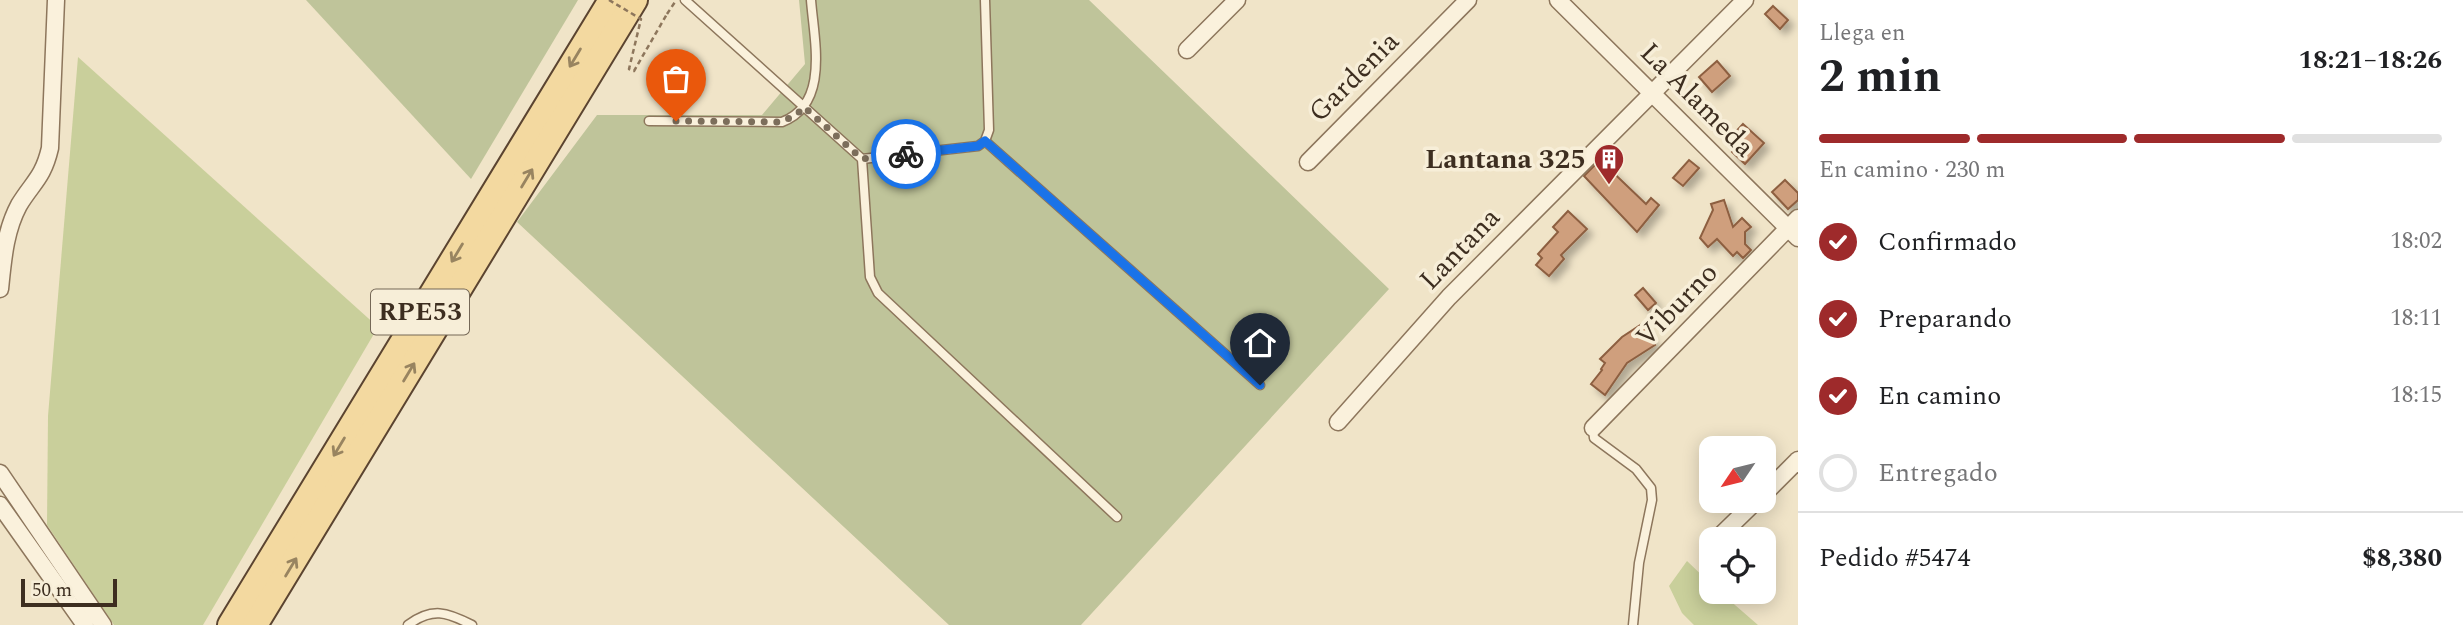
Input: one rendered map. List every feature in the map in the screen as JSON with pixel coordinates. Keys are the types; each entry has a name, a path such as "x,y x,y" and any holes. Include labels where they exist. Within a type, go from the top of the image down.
{"main road":[{"name":"RPE53","path":"230,625 610,0"},
{"name":"RPE53","path":"255,625 635,0"}],"street":[{"path":"1187,50 1237,0"},
{"name":"Gardenia","path":"1308,162 1468,0"},
{"name":"La Alameda","path":"1558,0 1795,228"},
{"name":"Lantana","path":"1338,422 1449,297 1745,0"},
{"path":"0,289 4,225 46,167 50,148 55,2"},
{"name":"Viburno","path":"1593,428 1795,228"},
{"path":"1776,482 1798,460"},
{"path":"0,472 103,625"},
{"path":"0,505 85,625"},
{"path":"1729,527 1744,513"}],"lane":[{"path":"685,0 862,159 870,277 878,293 1117,517"},
{"path":"649,121 782,122 797,114 804,107 816,74 811,0"},
{"path":"862,159 978,146 985,141 989,130 985,0"},
{"path":"985,141 1260,385"},
{"path":"1593,428 1594,438 1636,469 1651,488 1652,500 1639,563 1633,625"},
{"path":"408,625 421,615 448,613 472,625"}],"path":[{"path":"610,0 641,19 629,69 634,71 676,0"}],"green space":[{"path":"306,0 578,0 471,179"},
{"path":"799,0 1089,0 1389,289 1081,625 949,625 517,222 597,115 762,115 805,64"},
{"path":"78,57 378,327 203,625 114,625 47,525 48,416"},
{"path":"1687,561 1699,572 1699,604 1734,604 1758,625 1694,625 1682,613 1669,586"}],"building":[{"path":"1773,6 1788,20 1780,29 1765,14"},
{"path":"1717,61 1730,76 1712,92 1699,77"},
{"path":"1743,124 1764,143 1745,164 1732,152 1735,148 1728,140"},
{"name":"Lantana 325","path":"1600,160 1646,204 1651,198 1659,205 1637,232 1584,176"},
{"path":"1689,160 1699,168 1683,186 1673,178"},
{"path":"1785,180 1798,193 1798,200 1788,209 1772,192"},
{"path":"1724,200 1733,227 1742,218 1751,227 1745,232 1745,244 1751,250 1743,258 1737,252 1733,256 1717,239 1708,247 1700,238 1713,210 1711,204"},
{"path":"1568,211 1587,229 1561,255 1564,259 1549,276 1536,265 1542,258 1538,254 1558,232 1553,227"},
{"path":"1643,288 1656,303 1648,310 1635,295"},
{"path":"1642,324 1655,345 1627,363 1605,395 1591,384 1605,363 1600,359 1622,337"}],"way so far":[{"path":"676,121 782,122 789,120 804,107 862,159 906,154"}],"place":[{"name":"Lantana 325","path":"1609,186"}],"route":[{"path":"906,154 978,146 985,141 1260,385"}]}
